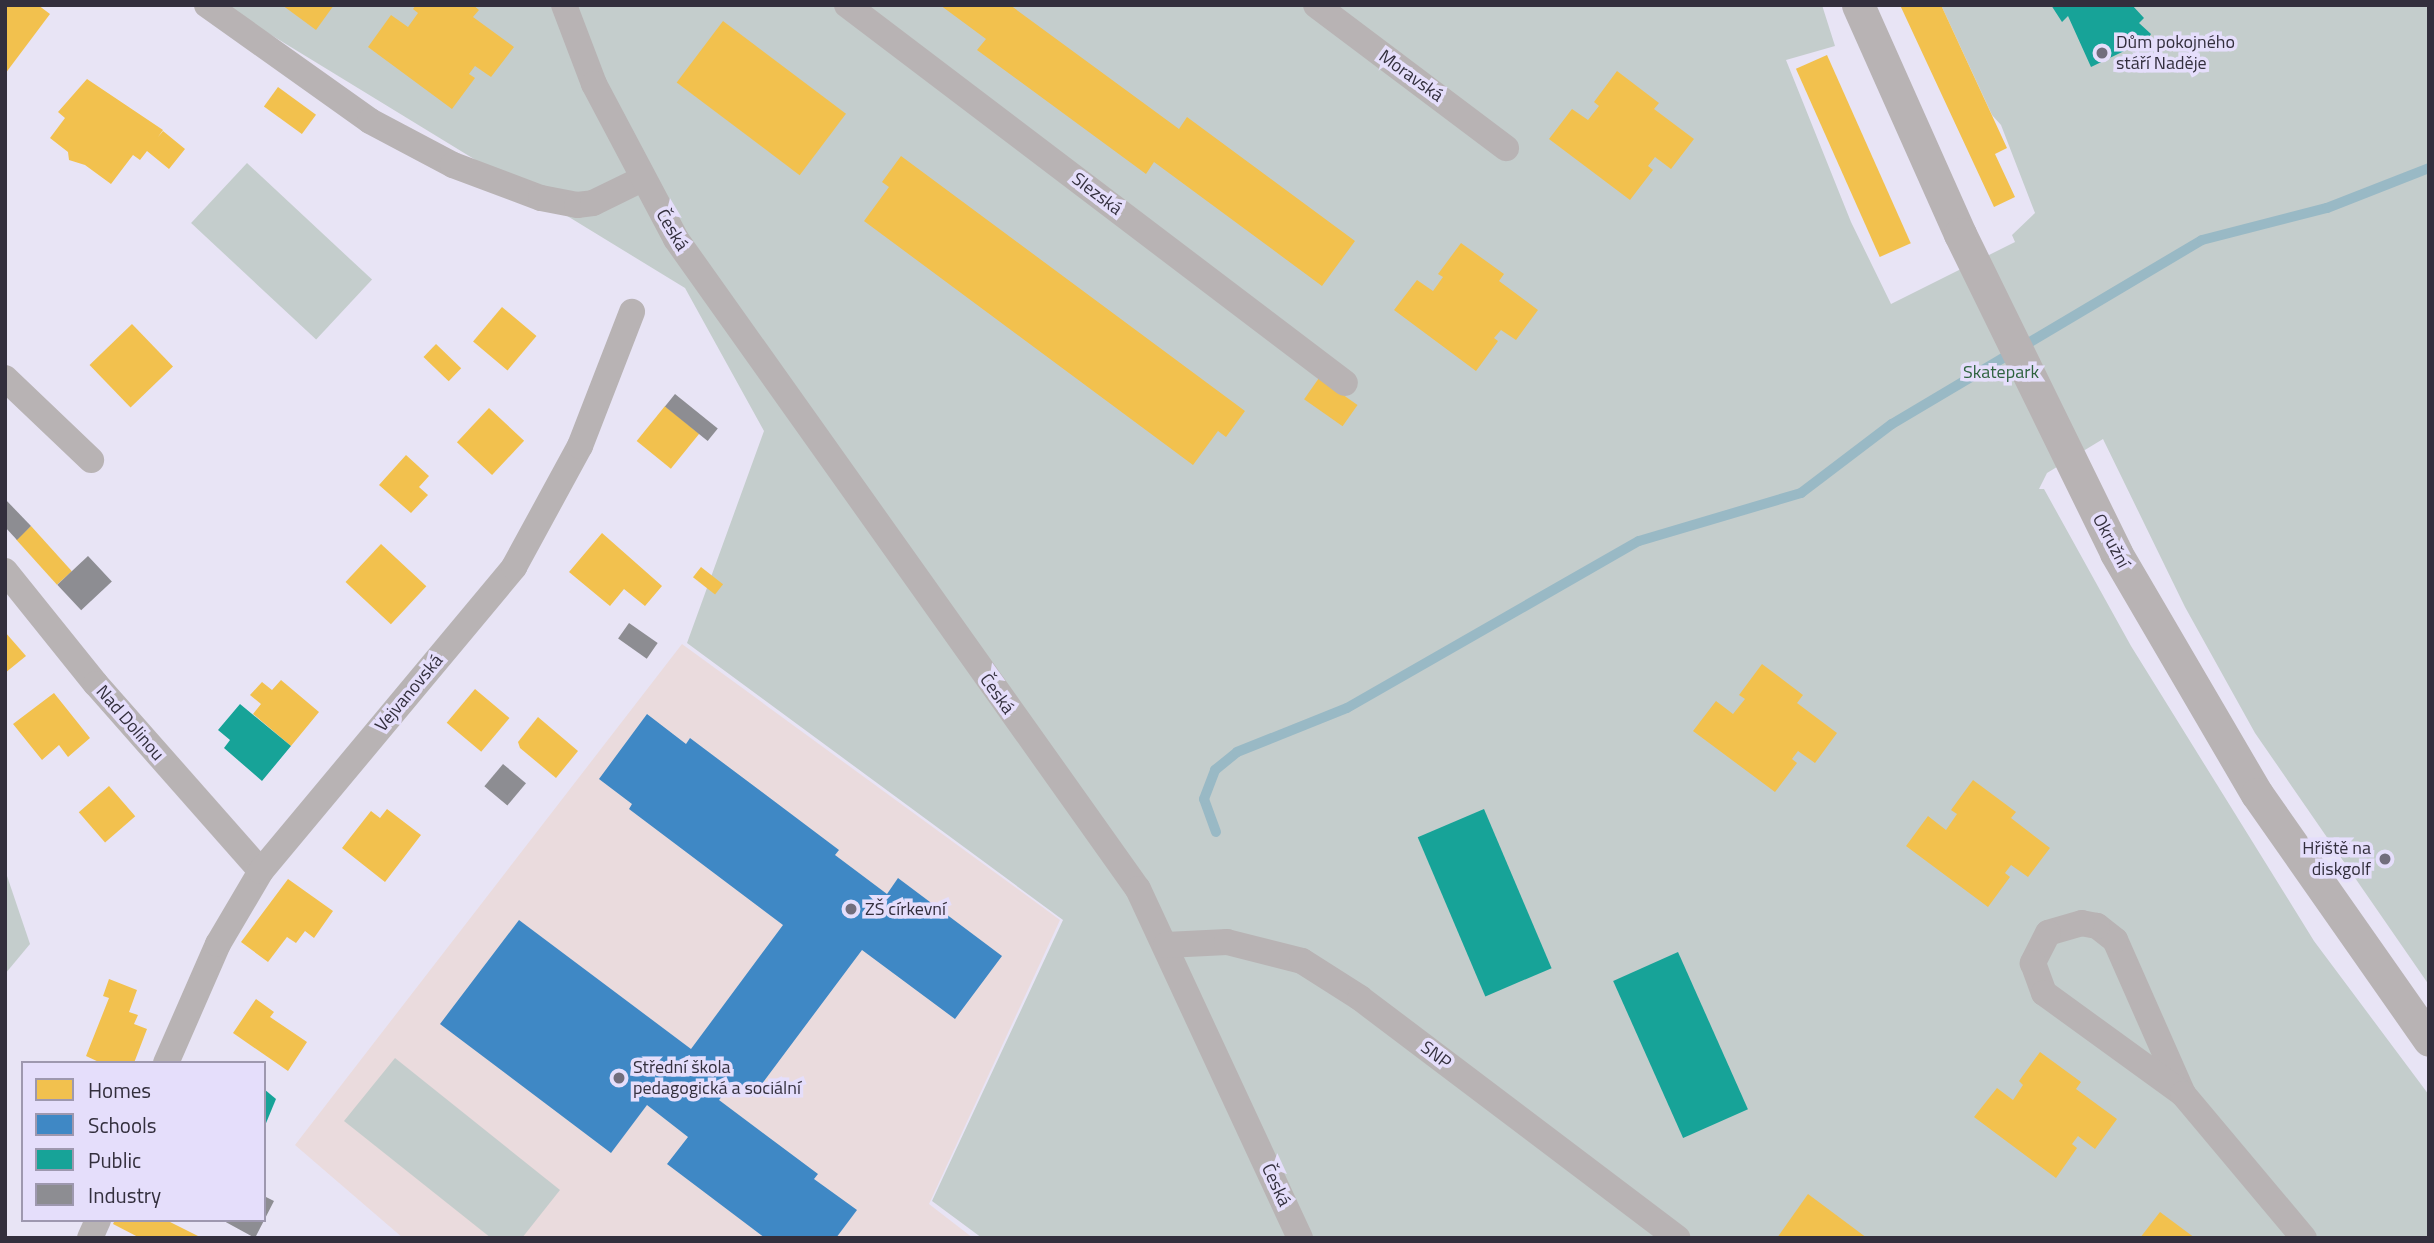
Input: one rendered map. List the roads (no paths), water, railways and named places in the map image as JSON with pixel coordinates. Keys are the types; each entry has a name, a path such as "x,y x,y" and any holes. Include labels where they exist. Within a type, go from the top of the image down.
{"street":[{"path":"207,5 369,121 453,164 541,198 577,205 593,203 642,180"},
{"name":"Česká","path":"564,5 594,84 642,180 676,239 836,470 1138,889 1300,1238"},
{"name":"Slezská","path":"847,5 1345,383"},
{"name":"Moravská","path":"1316,5 1506,148"},
{"name":"Okružní","path":"1858,5 1960,234 2103,526 2257,794 2429,1040"},
{"name":"Vejvanovská","path":"167,1061 218,944 261,871 514,567 580,446 632,312"},
{"path":"5,378 91,460"},
{"name":"Nad Dolinou","path":"5,571 96,684 261,871"},
{"path":"2183,1094 2115,940 2097,926 2082,923 2048,933 2033,963 2043,993 2183,1094 2304,1238"},
{"name":"SNP","path":"1166,945 1227,942 1302,961 1360,998 1677,1238"},
{"path":"90,1238 97,1222"}],"waterway":[{"path":"1216,832 1204,799 1215,770 1237,752 1347,708 1639,541 1801,493 1892,424 2202,240 2327,208 2429,168"}],"place":[{"name":"Dům pokojného stáří Naděje","path":"2102,53"},
{"name":"Hřiště na diskgolf","path":"2385,859"},
{"name":"ZŠ církevní","path":"851,909"},
{"name":"Střední škola pedagogická a sociální","path":"619,1078"}],"park label":[{"name":"Skatepark","path":"2001,372"}]}
